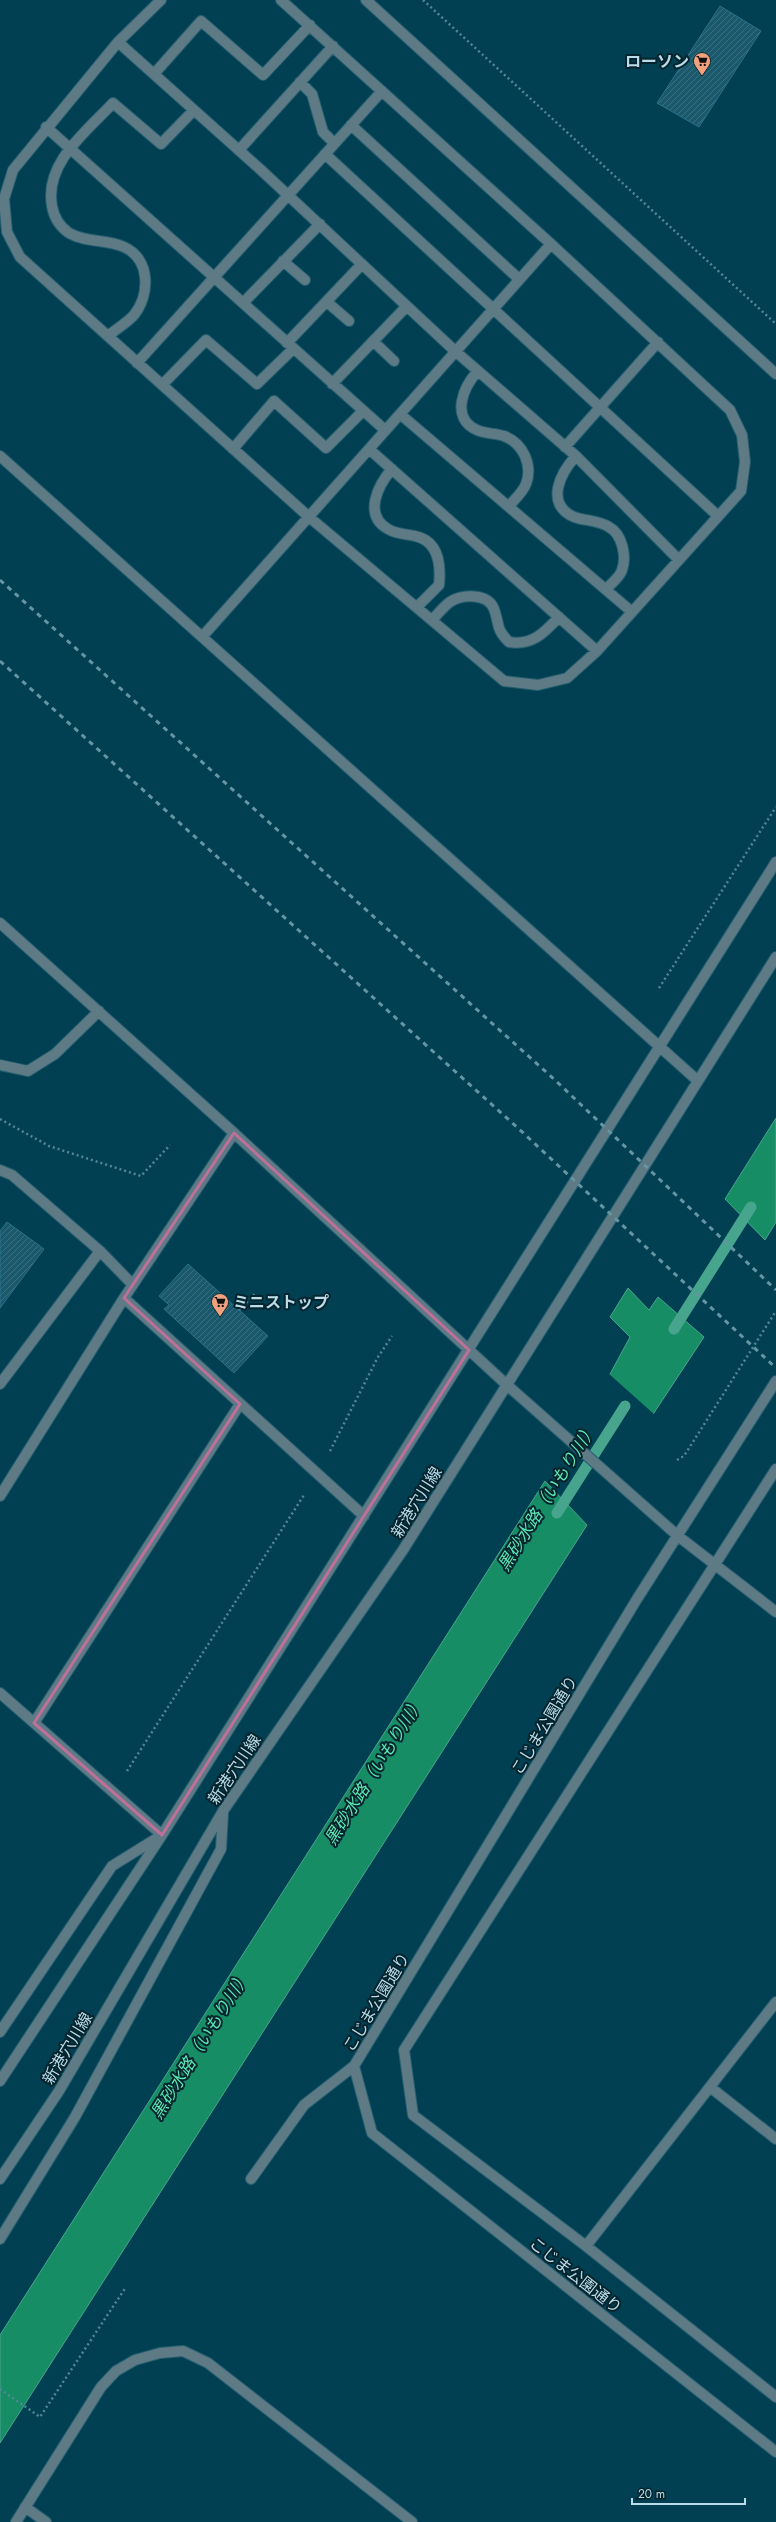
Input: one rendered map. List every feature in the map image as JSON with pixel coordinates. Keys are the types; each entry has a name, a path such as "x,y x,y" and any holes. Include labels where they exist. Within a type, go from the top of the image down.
{"street":[{"path":"161,0 118,42 46,127 13,170 4,199 7,232 20,257 309,517 504,681 538,685 567,678 597,651 741,491 745,462 742,434 730,410 658,342 281,0"},
{"path":"368,1 776,374"},
{"path":"154,74 201,21 263,76 310,25"},
{"path":"118,42 320,224 455,351 576,456 679,560"},
{"path":"238,150 333,46"},
{"path":"300,82 312,94 323,132 334,143"},
{"path":"137,363 382,91"},
{"path":"108,336 134,315 144,298 146,277 141,261 125,248 82,239 69,233 57,223 50,196 54,176 70,149 113,103 162,144 194,110"},
{"path":"351,125 519,279"},
{"path":"46,127 385,430"},
{"path":"325,154 718,516"},
{"path":"243,303 320,224"},
{"path":"202,637 550,244"},
{"path":"284,260 305,280"},
{"path":"162,385 206,340 257,384 327,302 362,264"},
{"path":"327,302 349,321"},
{"path":"332,384 407,306"},
{"path":"373,341 394,361"},
{"path":"565,447 658,342"},
{"path":"478,371 468,382 462,393 463,413 467,423 476,430 503,436 514,441 523,451 526,461 528,472 526,485 508,506"},
{"path":"233,449 274,401 326,448 363,411"},
{"path":"400,414 632,612"},
{"path":"369,448 597,651"},
{"path":"0,456 698,1081"},
{"path":"576,456 564,468 558,479 559,499 563,510 572,516 599,522 610,528 619,537 624,558 622,571 606,589"},
{"path":"392,469 375,493 376,513 380,523 389,530 416,536 428,541 436,551 440,562 439,585 417,607"},
{"path":"432,620 455,599 475,596 486,599 494,608 500,632 509,642 517,643 542,636 559,617"},
{"name":"新港穴川線","path":"0,2081 162,1835 776,862"},
{"path":"0,922 234,1133 507,1386 678,1536 776,1612"},
{"name":"新港穴川線","path":"0,2179 59,2091 223,1811 403,1550 776,957"},
{"path":"0,1065 28,1071 55,1054 99,1011"},
{"path":"0,1496 124,1298 234,1133"},
{"path":"0,1170 12,1175 100,1251 133,1285"},
{"path":"0,1384 100,1251"},
{"path":"124,1298 364,1516"},
{"name":"こじま公園通り","path":"776,1381 678,1536 354,2066 372,2133 776,2452"},
{"path":"34,1723 240,1404"},
{"name":"こじま公園通り","path":"776,1469 716,1565 404,2050 413,2115 586,2246 776,2397"},
{"path":"0,1693 162,1835 112,1866 0,2032"},
{"path":"0,2239 75,2117 221,1849 223,1811"},
{"path":"586,2246 776,2002"},
{"path":"251,2179 304,2105 354,2066"},
{"path":"710,2087 776,2139"},
{"path":"16,2522 101,2387 116,2371 135,2360 160,2353 183,2351 208,2362 412,2522"},
{"path":"25,2507 46,2522"}],"path":[{"path":"423,0 776,324"},
{"path":"659,988 776,807"},
{"path":"0,1119 49,1146 141,1176 170,1144"},
{"path":"239,1310 256,1293"},
{"path":"677,1460 684,1456 776,1311"},
{"path":"126,1773 317,1473 378,1357 392,1336"},
{"path":"0,2388 40,2417 126,2288"}],"highlighted area":[{"path":"234,1133 469,1350 162,1835 34,1723 240,1404 124,1298"}],"water":[{"path":"776,1118 776,1222 765,1240 725,1199"},
{"path":"628,1288 649,1310 658,1297 704,1337 638,1437 596,1400 630,1337 610,1317"},
{"path":"545,1481 587,1525 0,2443 0,2335"}],"pier":[{"path":"608,1373 655,1415 639,1439 594,1401"}],"building":[{"path":"720,6 761,31 699,127 657,103"},
{"path":"7,1222 44,1249 0,1308 0,1231"},
{"path":"188,1264 268,1336 234,1373 164,1309 169,1305 159,1296"}],"waterway":[{"name":"黒砂水路（いもり川）","path":"674,1329 751,1207"},
{"name":"黒砂水路（いもり川）","path":"557,1513 625,1406"}],"railway":[{"path":"0,580 555,1080 776,1290"},
{"path":"0,661 519,1129 776,1368"}],"place":[{"name":"ローソン","path":"702,76"},
{"name":"ミニストップ","path":"220,1317"}]}
